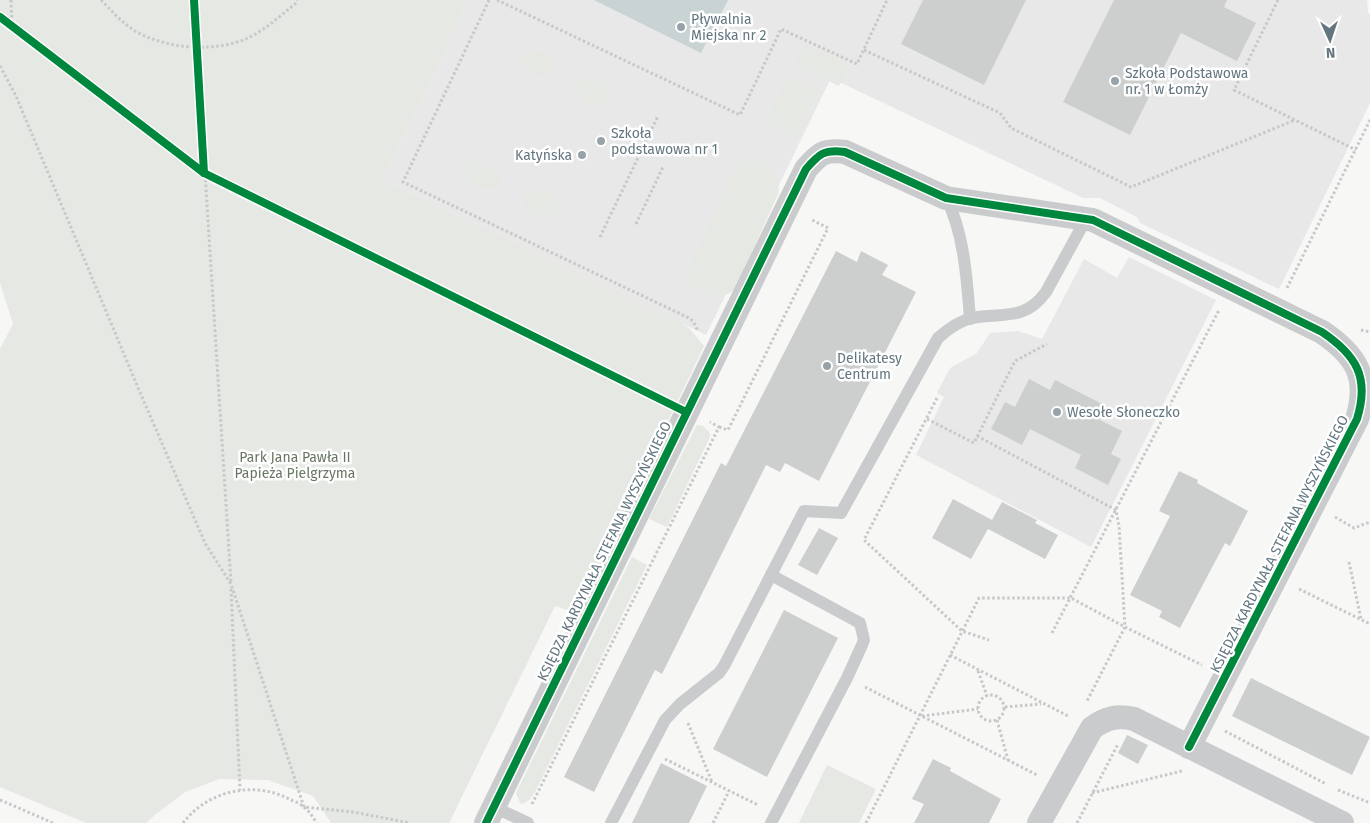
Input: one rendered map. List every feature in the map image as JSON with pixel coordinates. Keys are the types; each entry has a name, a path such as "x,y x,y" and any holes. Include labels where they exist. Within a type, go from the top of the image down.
{"street":[{"name":"KSIĘDZA KARDYNAŁA STEFANA WYSZYŃSKIEGO","path":"490,815 806,169 817,156 831,150 845,152 946,198 1093,220 1322,332 1348,352 1357,363 1362,376 1364,392 1363,405 1357,419 1189,746"},
{"path":"1039,823 1092,728 1109,718 1120,716 1131,718 1342,823"}],"lane":[{"path":"946,198 952,210 958,234 967,284 970,318"},
{"path":"611,823 665,720 680,704 719,673 804,510 841,513 938,338 953,326 970,318 1010,315 1027,311 1046,292 1086,218"},
{"path":"771,575 860,623 864,640 847,678 774,818"},
{"path":"490,815 526,822"}],"path":[{"path":"11,0 12,25"},
{"path":"101,0 126,24 151,39 197,46 221,46 247,38 266,27 295,4 297,0"},
{"path":"194,0 231,584 240,790"},
{"path":"489,0 402,182 688,317 699,332"},
{"path":"498,0 740,115 782,29 857,64 887,0"},
{"path":"1278,0 1234,90 1356,150"},
{"path":"0,17 204,173 686,412 728,430 828,228 787,207"},
{"path":"864,50 1000,113 1010,128 1131,187 1295,120"},
{"path":"0,66 16,96 138,390 205,543 231,584 304,807"},
{"path":"600,237 658,116"},
{"path":"1286,291 1370,121"},
{"path":"636,224 663,167"},
{"path":"1052,633 1220,307"},
{"path":"1355,329 1370,332"},
{"path":"927,419 974,443 1015,361 1047,344"},
{"path":"937,398 864,540 962,631 988,640"},
{"path":"526,822 719,426"},
{"path":"977,436 1116,510"},
{"path":"1116,510 1119,526 1125,627"},
{"path":"1331,515 1354,528 1370,522"},
{"path":"1349,562 1361,619"},
{"path":"1298,588 1370,624"},
{"path":"866,823 979,598 1071,598 1209,669"},
{"path":"950,655 1077,721"},
{"path":"978,670 987,696"},
{"path":"847,678 1045,779"},
{"path":"995,695 1000,698 1005,707 1001,718 986,720 982,717 978,709 980,701 987,696 995,695"},
{"path":"1005,707 1043,703"},
{"path":"680,704 712,783"},
{"path":"920,716 978,709"},
{"path":"1077,823 1131,718"},
{"path":"997,720 1008,760"},
{"path":"1220,729 1338,790 1369,802 1370,797"},
{"path":"649,752 729,791 774,818"},
{"path":"1092,793 1184,770"},
{"path":"183,823 190,814 212,798 253,788 280,793 304,807 317,823"},
{"path":"713,823 729,791"},
{"path":"0,800 52,823"},
{"path":"304,807 354,812 410,823"}],"shaded area":[{"name":"Szkoła podstawowa nr 1","path":"469,0 1367,0 1368,13 1370,14 1370,103 1279,289 1140,223 1137,217 1100,198 1083,198 831,78 706,335 383,179"},
{"name":"Pływalnia Miejska nr 2","path":"594,0 728,0 701,53"},
{"path":"1129,257 1216,300 1091,547 916,455 944,397 937,393 950,368 977,353 990,333 1018,331 1042,339 1084,259 1117,278"}],"green space":[{"name":"Park Jana Pawła II Papieża Pielgrzyma","path":"0,0 469,0 383,179 680,322 690,329 704,346 576,613 555,606 449,823 331,823 313,796 268,780 219,779 185,792 146,823 86,823 0,787 0,349 13,324 0,283"},
{"path":"805,44 849,66 839,86 795,64"},
{"path":"530,50 541,52 552,62 554,66 549,76 540,76 519,65 518,56"},
{"path":"789,75 819,89 797,137 767,122"},
{"path":"589,77 597,80 609,90 612,97 606,106 592,104 577,91 575,87 579,81 582,78"},
{"path":"747,157 761,161 770,168 777,179 779,192 735,289 723,295 710,295 686,284 686,275 740,159"},
{"path":"470,161 478,161 498,171 501,178 499,185 484,187 471,181 465,173 467,164"},
{"path":"530,189 542,192 555,200 560,206 558,213 551,216 543,216 529,210 524,205 522,199 524,194"},
{"path":"697,425 703,426 709,432 710,437 667,527 649,519"},
{"path":"632,557 647,565 535,792 530,799 523,804 520,803 516,793"},
{"path":"827,765 876,789 859,823 799,823"}],"building":[{"path":"923,0 1026,0 984,85 901,44"},
{"name":"Szkoła Podstawowa nr. 1 w Łomży","path":"1114,0 1227,0 1224,7 1256,23 1237,61 1181,33 1130,135 1063,102"},
{"path":"836,251 857,262 861,251 888,265 882,275 916,292 819,481 785,463 780,472 766,465 662,674 655,670 594,792 564,777 721,463 726,466"},
{"name":"Wesołe Słoneczko","path":"1029,379 1050,390 1055,380 1106,406 1100,420 1122,431 1111,454 1121,459 1108,485 1075,468 1081,455 1030,429 1022,445 991,429 1005,402 1015,407"},
{"path":"1179,471 1198,480 1197,483 1248,511 1230,546 1225,543 1180,628 1159,617 1162,611 1130,595 1170,516 1159,511"},
{"path":"953,499 992,520 1002,502 1037,520 1035,523 1058,535 1045,559 988,529 971,559 932,538"},
{"path":"819,528 838,538 817,575 798,565"},
{"path":"784,610 838,638 767,777 713,749"},
{"path":"1251,678 1370,737 1352,775 1232,716"},
{"path":"1127,735 1148,745 1138,764 1118,753"},
{"path":"933,759 951,768 950,771 1001,799 989,823 914,823 924,804 912,799"},
{"path":"661,763 707,786 689,823 632,823"}],"cycle path":[{"path":"194,0 204,173"},
{"path":"0,17 204,173 686,412"},
{"path":"486,823 806,169 819,156 832,151 845,152 946,198 1093,220 1322,332 1344,349 1357,368 1361,379 1362,391 1357,419 1189,747"}],"place":[{"name":"Pływalnia Miejska nr 2","path":"681,27"},
{"name":"Szkoła Podstawowa nr. 1 w Łomży","path":"1115,81"},
{"name":"Szkoła podstawowa nr 1","path":"601,141"},
{"name":"Katyńska","path":"582,155"},
{"name":"Delikatesy Centrum","path":"827,366"},
{"name":"Wesołe Słoneczko","path":"1057,412"}]}
